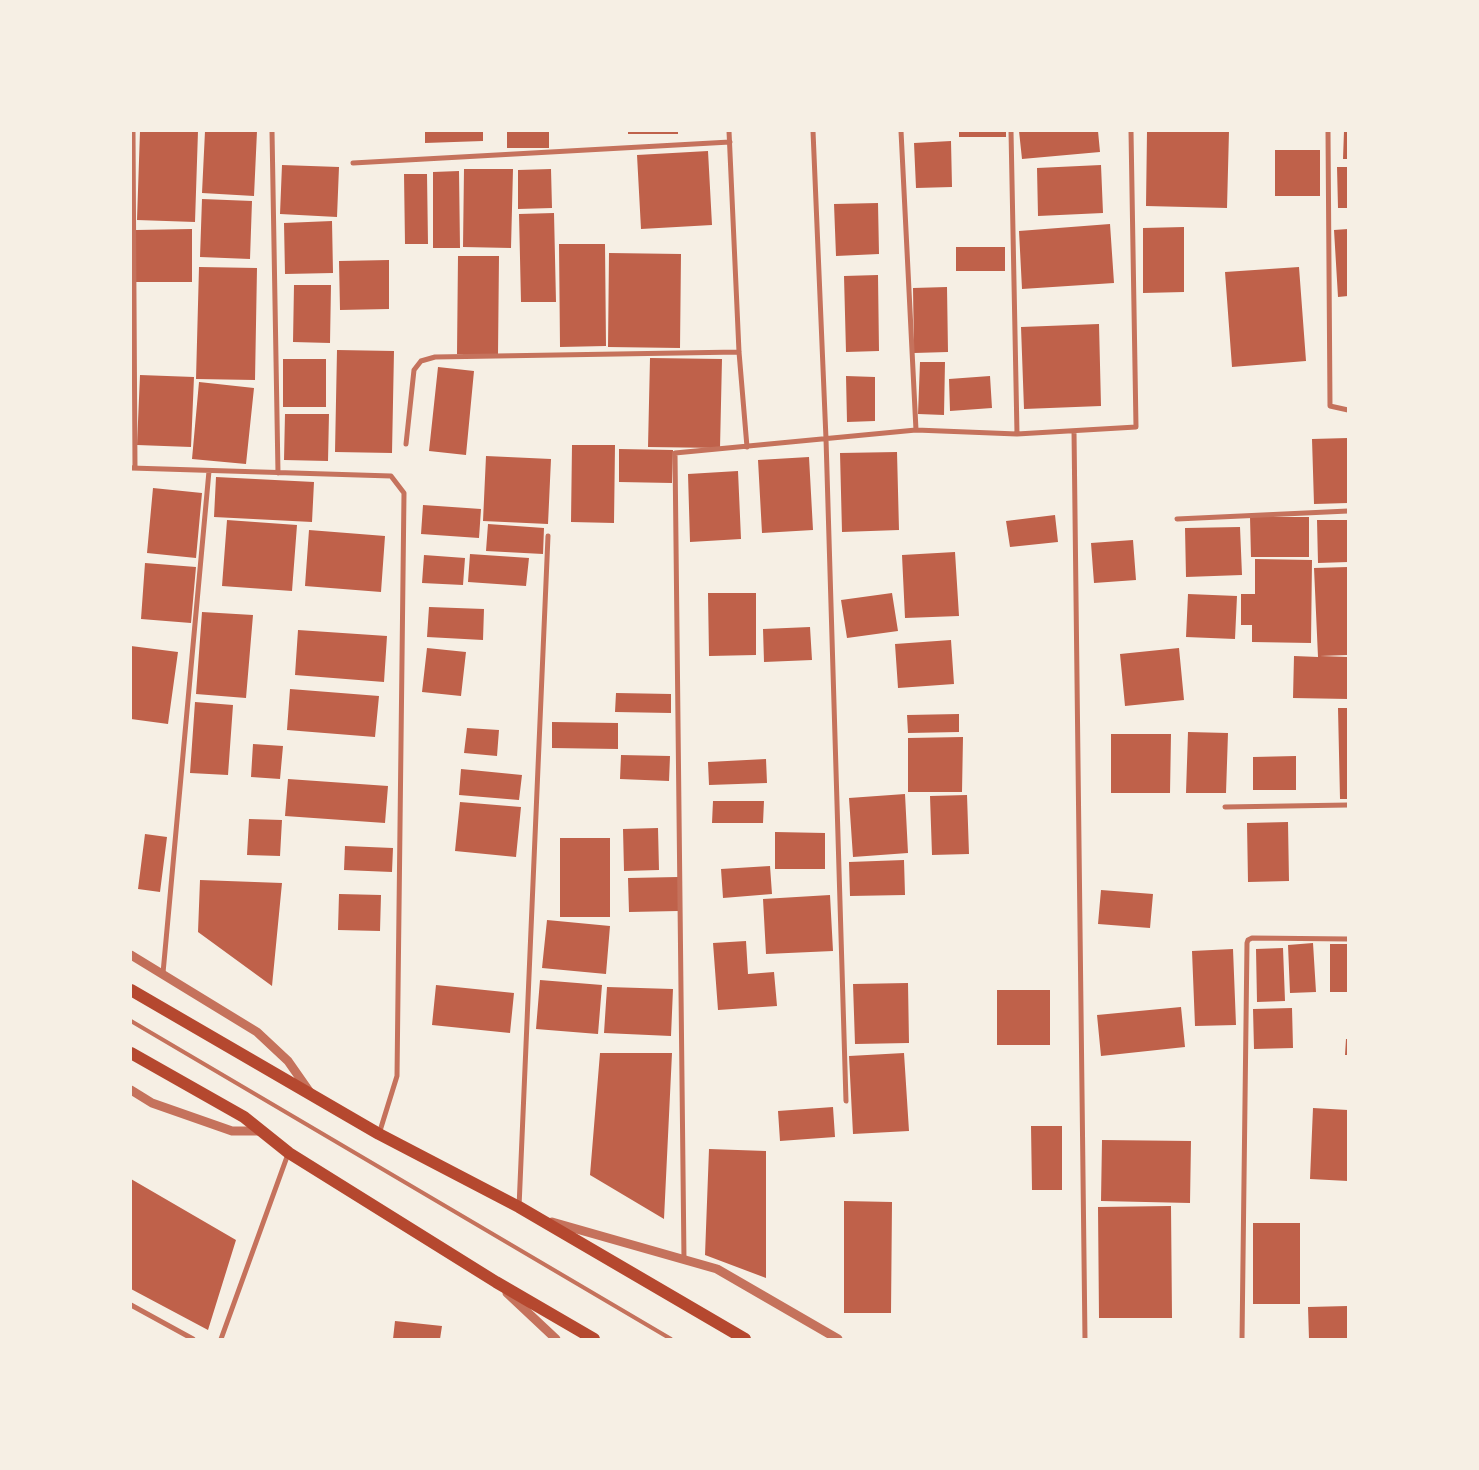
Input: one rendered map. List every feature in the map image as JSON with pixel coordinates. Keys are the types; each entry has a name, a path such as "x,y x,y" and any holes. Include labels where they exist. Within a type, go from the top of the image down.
{"main road":[{"path":"131,990 313,1097 519,1208 745,1339"},
{"path":"131,1053 244,1117 289,1153 496,1282 594,1339"}],"street":[{"path":"133,131 133,468 391,476 404,493 397,1076 379,1134"},
{"path":"272,131 278,473"},
{"path":"729,131 739,352 747,447"},
{"path":"814,131 826,439 846,1101"},
{"path":"901,131 916,430"},
{"path":"1011,131 1017,434"},
{"path":"684,1260 675,454 916,430 1017,434 1136,427 1131,131"},
{"path":"1328,131 1330,406 1348,410"},
{"path":"353,163 730,142"},
{"path":"406,444 414,370 421,361 435,357 739,352"},
{"path":"1074,431 1085,1339"},
{"path":"163,973 209,471"},
{"path":"1177,520 1348,511"},
{"path":"519,1208 548,536"},
{"path":"1225,807 1348,805"},
{"path":"1242,1339 1247,943 1252,938 1348,939"},
{"path":"131,955 257,1032 288,1060 313,1097"},
{"path":"131,1090 152,1103 232,1131 261,1131"},
{"path":"221,1339 289,1153"},
{"path":"535,1218 718,1269 838,1339"},
{"path":"496,1282 556,1339"},
{"path":"131,1305 193,1339"}],"lane":[{"path":"131,1021 671,1339"}],"building":[{"path":"140,131 198,131 195,222 137,220"},
{"path":"205,131 257,131 254,196 202,193"},
{"path":"425,131 483,131 483,141 425,143"},
{"path":"507,131 549,131 549,148 507,148"},
{"path":"628,131 678,131 678,134 628,134"},
{"path":"959,131 1006,131 1006,137 959,137"},
{"path":"1019,131 1098,131 1100,152 1022,159"},
{"path":"1147,131 1229,131 1227,208 1146,206"},
{"path":"1344,131 1348,131 1348,159 1343,159"},
{"path":"951,141 952,187 916,188 914,143"},
{"path":"1275,150 1320,150 1320,196 1275,196"},
{"path":"708,151 712,225 641,229 637,155"},
{"path":"282,165 339,167 337,217 280,214"},
{"path":"1101,165 1103,213 1038,216 1037,168"},
{"path":"1337,167 1348,167 1348,208 1338,208"},
{"path":"464,169 513,169 511,248 463,247"},
{"path":"551,169 552,208 518,209 518,170"},
{"path":"459,171 460,248 433,248 433,172"},
{"path":"404,174 427,174 428,244 405,244"},
{"path":"202,199 252,201 250,259 200,257"},
{"path":"878,203 879,254 836,256 834,204"},
{"path":"554,213 556,302 521,302 519,214"},
{"path":"332,221 333,273 285,274 284,223"},
{"path":"1110,224 1114,283 1022,289 1019,231"},
{"path":"1184,227 1184,292 1143,293 1143,228"},
{"path":"192,229 192,282 136,282 136,230"},
{"path":"1348,229 1348,296 1338,297 1334,230"},
{"path":"559,244 605,244 606,346 560,347"},
{"path":"956,247 1005,247 1005,271 956,271"},
{"path":"609,253 681,254 680,348 608,347"},
{"path":"458,256 499,256 498,354 457,354"},
{"path":"389,260 389,309 340,310 339,261"},
{"path":"199,267 257,268 255,380 196,379"},
{"path":"1299,267 1306,361 1232,367 1225,272"},
{"path":"878,275 879,351 846,352 844,276"},
{"path":"294,285 331,285 330,343 293,342"},
{"path":"947,287 948,352 914,353 913,288"},
{"path":"1099,324 1101,406 1024,409 1021,327"},
{"path":"337,350 394,351 392,453 335,452"},
{"path":"650,358 722,359 720,448 648,447"},
{"path":"283,359 326,359 326,407 283,407"},
{"path":"920,362 945,362 944,415 918,414"},
{"path":"438,367 474,371 466,455 429,451"},
{"path":"140,375 194,377 191,447 137,445"},
{"path":"846,376 875,377 875,421 847,422"},
{"path":"990,376 992,408 950,411 949,379"},
{"path":"199,382 254,388 246,464 192,459"},
{"path":"285,414 329,414 328,461 284,460"},
{"path":"1348,438 1348,503 1314,504 1312,439"},
{"path":"572,445 615,445 614,523 571,522"},
{"path":"619,449 673,450 672,483 619,482"},
{"path":"897,452 899,530 842,532 840,453"},
{"path":"486,456 551,459 548,524 483,521"},
{"path":"809,457 813,530 762,533 758,460"},
{"path":"738,471 741,539 690,542 688,474"},
{"path":"216,477 314,482 312,522 214,517"},
{"path":"153,488 202,493 196,558 147,553"},
{"path":"423,505 481,509 479,538 421,534"},
{"path":"1055,515 1058,542 1010,547 1006,521"},
{"path":"1250,517 1309,517 1309,557 1251,557"},
{"path":"227,520 297,525 292,591 222,586"},
{"path":"1317,520 1348,520 1348,562 1318,563"},
{"path":"488,524 544,528 543,554 486,551"},
{"path":"1240,527 1242,575 1186,577 1185,528"},
{"path":"309,530 385,536 381,592 305,586"},
{"path":"1133,540 1136,580 1094,583 1091,543"},
{"path":"955,552 959,616 905,618 902,555"},
{"path":"470,554 529,558 526,586 468,582"},
{"path":"424,555 465,558 463,585 422,583"},
{"path":"1255,559 1312,560 1311,643 1252,642 1252,625 1241,625 1241,594 1255,594"},
{"path":"145,563 196,567 191,623 141,619"},
{"path":"1348,567 1348,655 1320,656 1348,657 1348,699 1293,698 1294,656 1318,657 1314,568"},
{"path":"708,593 756,593 756,655 709,656"},
{"path":"892,593 898,631 847,638 841,600"},
{"path":"1188,594 1237,596 1235,639 1186,637"},
{"path":"429,607 484,609 483,640 427,637"},
{"path":"202,612 253,615 246,698 196,694"},
{"path":"810,627 812,660 764,662 763,629"},
{"path":"298,630 387,636 384,682 295,675"},
{"path":"951,640 954,684 898,688 895,644"},
{"path":"131,646 178,652 168,724 131,719"},
{"path":"427,648 466,652 461,696 422,692"},
{"path":"1179,648 1184,700 1125,706 1120,654"},
{"path":"290,689 379,696 375,737 287,730"},
{"path":"616,693 671,694 671,713 615,712"},
{"path":"195,702 233,705 228,775 190,773"},
{"path":"1338,708 1348,708 1348,799 1340,799"},
{"path":"959,714 959,732 908,733 907,715"},
{"path":"552,722 618,723 618,749 552,748"},
{"path":"467,728 499,730 497,756 464,753"},
{"path":"1188,732 1228,733 1226,793 1186,793"},
{"path":"1111,734 1171,734 1170,793 1111,793"},
{"path":"963,737 962,792 908,792 908,738"},
{"path":"253,744 283,746 280,779 251,777"},
{"path":"621,755 670,756 669,781 620,779"},
{"path":"1296,756 1296,790 1253,790 1253,757"},
{"path":"766,759 767,783 709,785 708,762"},
{"path":"461,769 522,775 519,800 459,795"},
{"path":"288,779 388,786 385,823 285,816"},
{"path":"905,794 908,853 853,857 849,798"},
{"path":"967,795 969,854 932,855 930,796"},
{"path":"713,801 764,801 763,823 712,823"},
{"path":"460,802 521,807 516,857 455,851"},
{"path":"249,819 282,820 280,856 247,855"},
{"path":"1288,822 1289,881 1248,882 1247,823"},
{"path":"658,828 659,870 624,871 623,829"},
{"path":"775,832 825,833 825,869 775,869"},
{"path":"145,834 167,837 160,892 138,889"},
{"path":"560,838 610,838 610,917 560,917"},
{"path":"345,846 393,848 392,872 344,870"},
{"path":"904,860 905,895 850,896 849,862"},
{"path":"770,866 772,894 723,898 721,869"},
{"path":"678,877 678,911 629,912 628,878"},
{"path":"200,880 282,883 272,986 198,932"},
{"path":"1101,890 1153,894 1150,928 1098,924"},
{"path":"339,894 381,895 380,931 338,930"},
{"path":"830,895 833,951 766,954 763,899"},
{"path":"547,920 610,926 606,974 542,968"},
{"path":"746,941 748,974 774,972 777,1006 718,1010 713,943"},
{"path":"1313,943 1316,992 1290,993 1288,945"},
{"path":"1330,944 1348,944 1348,992 1330,992"},
{"path":"1283,948 1285,1001 1257,1002 1256,949"},
{"path":"1233,949 1236,1025 1195,1026 1192,951"},
{"path":"540,980 602,985 598,1034 536,1029"},
{"path":"908,983 909,1043 855,1044 853,984"},
{"path":"436,985 514,993 510,1033 432,1025"},
{"path":"607,987 673,989 671,1036 604,1033"},
{"path":"997,990 1050,990 1050,1045 997,1045"},
{"path":"1181,1007 1185,1047 1101,1056 1097,1015"},
{"path":"1292,1008 1293,1048 1254,1049 1253,1009"},
{"path":"1346,1039 1348,1039 1348,1055 1345,1055"},
{"path":"600,1053 672,1053 664,1219 590,1175"},
{"path":"904,1053 909,1131 853,1134 849,1056"},
{"path":"833,1107 835,1137 780,1141 778,1111"},
{"path":"1313,1108 1348,1110 1348,1181 1310,1179"},
{"path":"1031,1126 1062,1126 1062,1190 1032,1190"},
{"path":"1102,1140 1191,1141 1190,1203 1101,1201"},
{"path":"709,1149 766,1151 766,1278 705,1255"},
{"path":"131,1179 236,1240 208,1330 131,1289"},
{"path":"844,1201 892,1202 891,1313 844,1313"},
{"path":"1171,1206 1172,1318 1099,1318 1098,1207"},
{"path":"1253,1223 1300,1223 1300,1304 1253,1304"},
{"path":"1348,1306 1348,1339 1309,1339 1308,1307"},
{"path":"395,1321 442,1326 440,1339 393,1339"}]}
